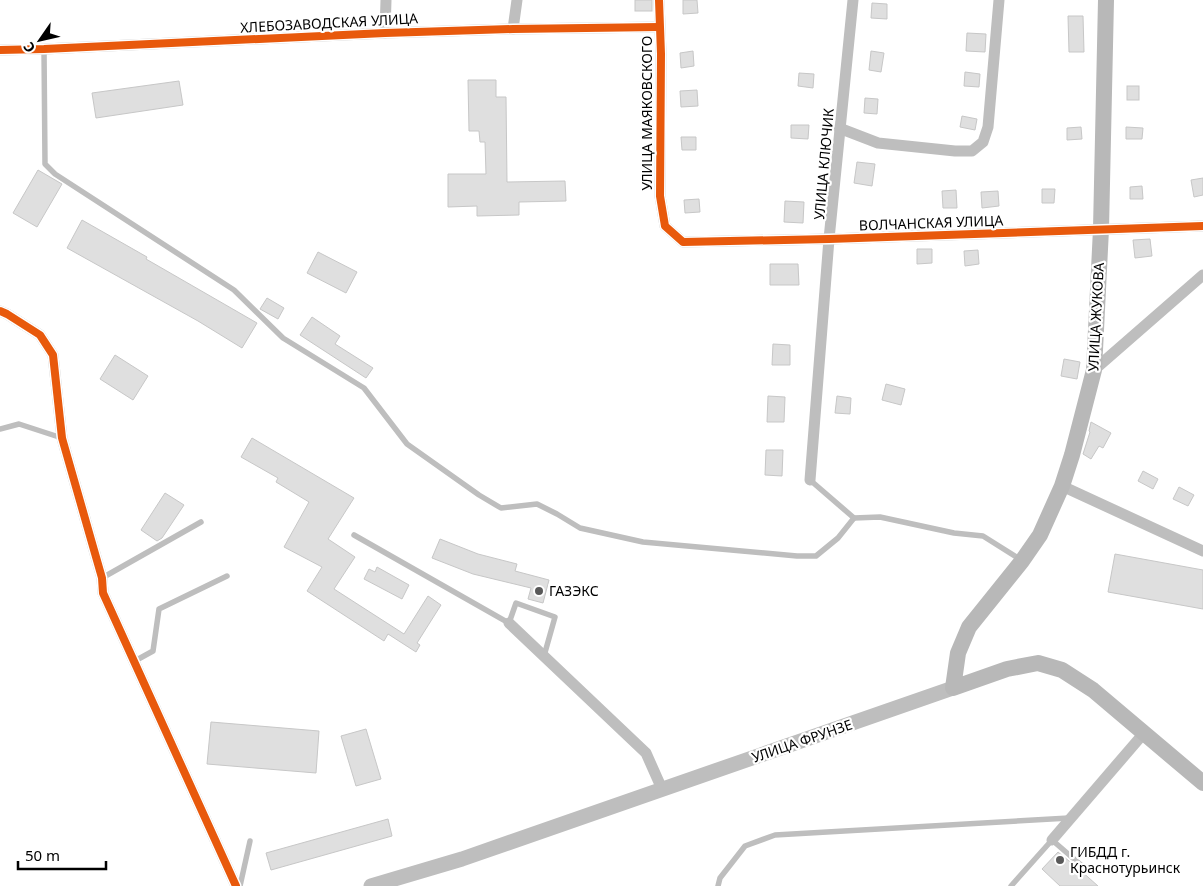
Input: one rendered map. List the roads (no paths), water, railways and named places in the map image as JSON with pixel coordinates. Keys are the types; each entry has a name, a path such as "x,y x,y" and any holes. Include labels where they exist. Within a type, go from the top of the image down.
{"main road":[{"name":"УЛИЦА ЖУКОВА","path":"953,688 958,653 969,627 1022,561 1040,535 1062,486 1094,370 1101,229 1106,0"},
{"name":"УЛИЦА ФРУНЗЕ","path":"953,688 1006,670 1038,664 1062,670 1093,690 1203,783"}],"street":[{"path":"385,33 386,0"},
{"path":"513,29 517,0"},
{"name":"УЛИЦА МАЯКОВСКОГО","path":"659,0 661,54 660,196 666,226"},
{"name":"УЛИЦА КЛЮЧИК","path":"810,480 829,239 853,0"},
{"path":"839,128 878,143 972,151 983,142 988,127 999,0"},
{"name":"ХЛЕБОЗАВОДСКАЯ УЛИЦА","path":"0,50 385,33 659,27"},
{"name":"ВОЛЧАНСКАЯ УЛИЦА","path":"666,226 683,242 1203,226"},
{"path":"1094,370 1203,275"},
{"path":"0,311 40,335 53,355 62,438 102,578 103,593 133,662 238,886"},
{"path":"1062,486 1203,551"},
{"path":"509,623 646,753 662,789"},
{"name":"УЛИЦА ФРУНЗЕ","path":"371,886 462,859 953,688"},
{"path":"1052,840 1144,733"}],"lane":[{"path":"44,49 45,164 55,174 234,290 283,338 364,388 407,444 479,495 501,508 537,504 580,528 643,542 797,556 816,556 838,538 854,518"},
{"path":"0,429 18,424 62,438"},
{"path":"810,480 854,518 880,517 954,534 983,536 1022,561"},
{"path":"102,578 201,522"},
{"path":"354,535 509,623 516,603 555,617 544,656"},
{"path":"133,662 153,650 158,609 227,576"},
{"path":"718,886 720,878 745,846 775,835 1071,818"},
{"path":"1011,886 1052,840 1081,865"},
{"path":"238,886 250,841"}],"place":[{"name":"ГАЗЭКС","path":"539,591"},
{"name":"ГИБДД г. Краснотурьинск","path":"1060,860"}]}
